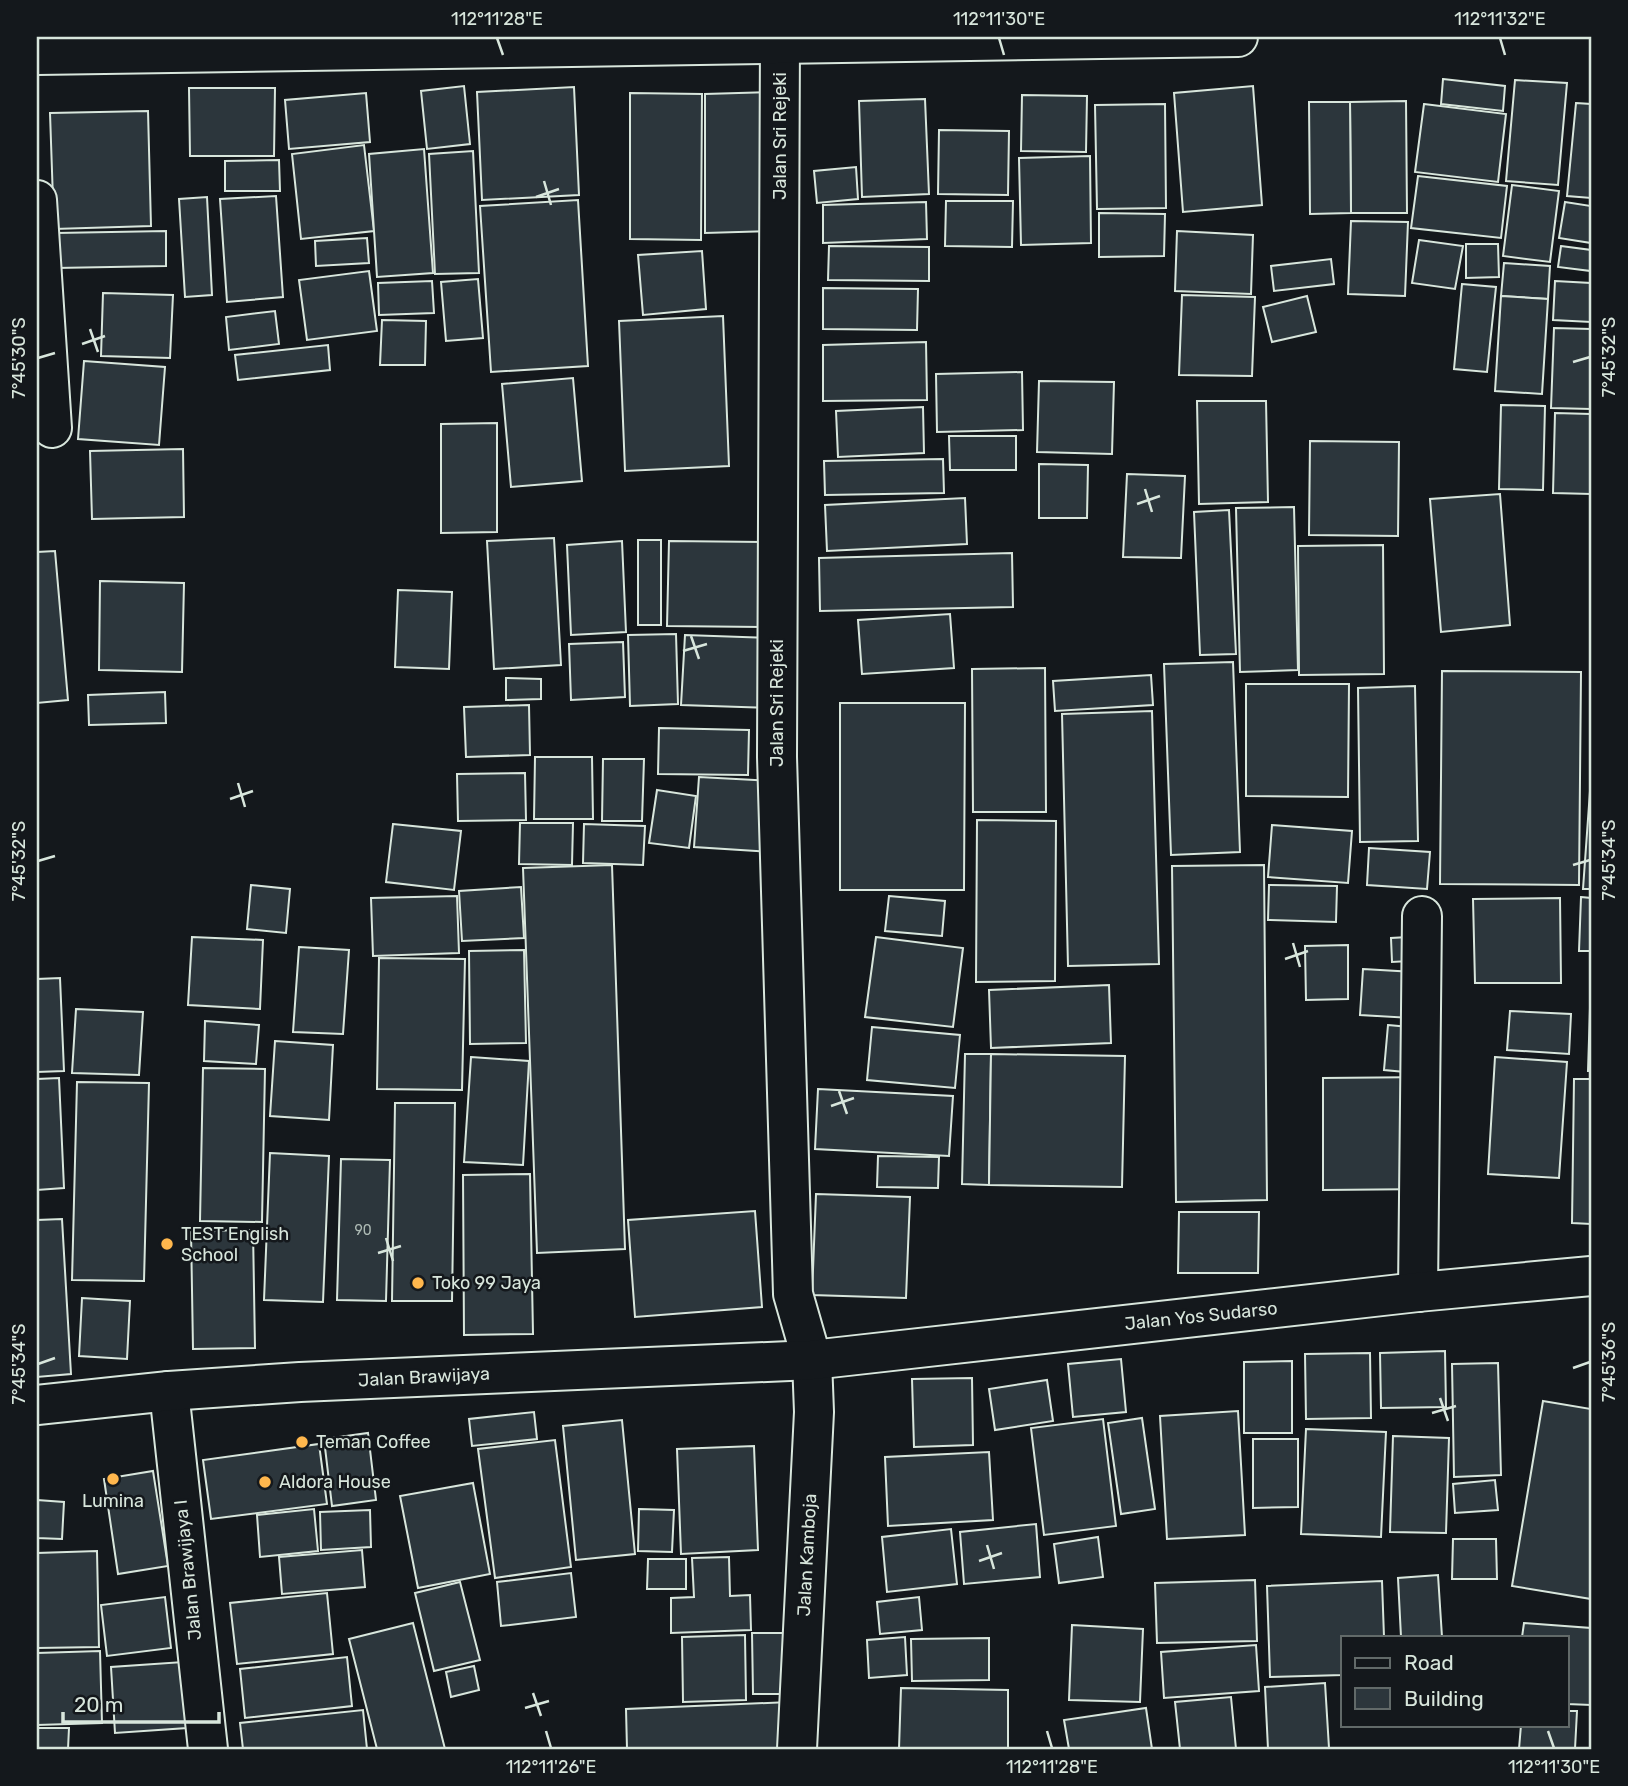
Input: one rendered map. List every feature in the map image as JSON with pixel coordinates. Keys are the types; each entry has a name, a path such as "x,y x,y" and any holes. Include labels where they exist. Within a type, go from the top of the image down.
{"street":[{"path":"37,55 271,44 1238,37"},
{"name":"Jalan Sri Rejeki","path":"780,40 776,757 793,1294 812,1360"},
{"path":"37,200 52,428"},
{"path":"1418,1292 1422,915"},
{"name":"Jalan Yos Sudarso","path":"812,1360 1418,1292 1591,1276"},
{"name":"Jalan Brawijaya","path":"37,1405 169,1391 300,1382 812,1360"},
{"name":"Jalan Kamboja","path":"797,1749 814,1412 812,1360"},
{"name":"Jalan Brawijaya I","path":"169,1391 208,1749"}],"building":[{"path":"1443,79 1505,86 1503,111 1441,104"},
{"path":"1515,80 1567,83 1558,185 1506,181"},
{"path":"464,86 470,144 427,149 421,91"},
{"path":"1253,86 1262,205 1183,212 1174,93"},
{"path":"574,87 579,195 482,200 477,92"},
{"path":"189,88 275,88 274,156 190,156"},
{"path":"770,92 771,231 705,233 705,94"},
{"path":"366,93 370,142 289,149 285,100"},
{"path":"630,93 702,94 701,240 630,239"},
{"path":"1022,95 1087,96 1086,152 1021,151"},
{"path":"925,99 929,194 862,197 859,101"},
{"path":"1406,101 1407,213 1351,213 1350,102"},
{"path":"1309,102 1350,102 1351,213 1310,214"},
{"path":"1576,103 1591,104 1591,198 1567,196"},
{"path":"1165,104 1166,208 1097,209 1095,105"},
{"path":"1424,104 1506,114 1498,182 1415,172"},
{"path":"148,111 151,226 54,229 50,113"},
{"path":"939,130 1009,131 1008,195 938,194"},
{"path":"364,145 374,231 301,239 292,154"},
{"path":"424,149 433,273 377,277 369,154"},
{"path":"473,151 479,273 435,274 429,154"},
{"path":"1090,156 1091,243 1021,245 1019,158"},
{"path":"279,160 280,191 225,191 225,161"},
{"path":"856,167 858,199 817,203 814,171"},
{"path":"1418,176 1507,186 1501,238 1411,228"},
{"path":"1512,185 1559,191 1550,262 1503,256"},
{"path":"276,196 283,297 227,302 220,199"},
{"path":"207,197 212,295 185,297 179,199"},
{"path":"578,200 588,366 491,372 480,206"},
{"path":"946,201 1013,201 1012,247 945,246"},
{"path":"926,202 927,239 823,243 823,205"},
{"path":"1565,202 1591,206 1591,243 1559,238"},
{"path":"1099,213 1165,214 1164,256 1099,257"},
{"path":"1351,221 1408,222 1405,296 1348,294"},
{"path":"166,231 166,266 56,268 56,233"},
{"path":"1177,231 1253,235 1251,294 1175,291"},
{"path":"367,238 369,263 316,266 315,241"},
{"path":"1419,240 1463,246 1455,289 1412,283"},
{"path":"1466,244 1498,244 1499,277 1466,278"},
{"path":"829,246 929,247 929,281 828,280"},
{"path":"1561,246 1591,250 1591,271 1558,267"},
{"path":"702,251 706,309 643,315 638,255"},
{"path":"1331,259 1334,284 1274,291 1271,266"},
{"path":"1504,263 1550,266 1548,299 1501,296"},
{"path":"369,271 377,331 307,340 299,280"},
{"path":"478,279 483,338 446,341 441,282"},
{"path":"432,281 434,313 379,315 378,283"},
{"path":"1555,281 1591,283 1591,322 1553,320"},
{"path":"1462,284 1496,287 1487,372 1454,369"},
{"path":"823,288 918,289 917,330 823,329"},
{"path":"103,293 173,295 170,358 101,356"},
{"path":"1182,295 1255,297 1252,376 1179,375"},
{"path":"1307,296 1316,332 1272,342 1263,307"},
{"path":"1501,296 1548,299 1542,394 1495,391"},
{"path":"275,311 279,344 229,350 226,317"},
{"path":"723,316 729,466 625,471 619,321"},
{"path":"382,320 426,321 425,365 380,365"},
{"path":"1554,328 1591,329 1591,409 1551,408"},
{"path":"926,342 927,400 823,401 823,345"},
{"path":"328,345 330,370 238,380 235,355"},
{"path":"84,361 165,367 159,445 78,439"},
{"path":"1022,372 1023,430 937,432 936,374"},
{"path":"573,378 582,481 511,487 502,384"},
{"path":"1039,381 1114,382 1112,454 1037,452"},
{"path":"1197,401 1266,401 1268,502 1199,504"},
{"path":"1501,405 1545,406 1543,490 1499,489"},
{"path":"923,407 924,453 838,457 836,411"},
{"path":"1555,413 1591,414 1591,494 1553,493"},
{"path":"497,423 497,532 441,533 441,424"},
{"path":"949,436 1016,436 1016,470 950,470"},
{"path":"1310,441 1399,442 1398,536 1309,535"},
{"path":"183,449 184,517 92,519 90,451"},
{"path":"943,459 944,493 825,495 824,461"},
{"path":"1039,464 1088,465 1087,518 1039,518"},
{"path":"1127,474 1185,476 1181,558 1123,557"},
{"path":"1500,494 1510,625 1441,632 1430,499"},
{"path":"965,498 967,544 827,551 825,505"},
{"path":"1294,507 1298,670 1240,672 1236,508"},
{"path":"1229,510 1236,654 1200,655 1194,512"},
{"path":"554,538 561,665 494,669 487,541"},
{"path":"638,540 661,540 661,625 638,625"},
{"path":"622,541 626,632 571,635 567,545"},
{"path":"669,541 764,542 762,627 667,626"},
{"path":"1383,545 1384,674 1299,675 1298,546"},
{"path":"55,551 68,700 37,703 37,552"},
{"path":"1012,553 1013,607 820,611 819,558"},
{"path":"100,581 184,583 182,672 99,670"},
{"path":"398,590 452,592 449,669 395,667"},
{"path":"950,614 954,668 862,674 858,620"},
{"path":"676,634 678,704 630,706 628,635"},
{"path":"685,635 773,638 770,708 681,705"},
{"path":"623,642 625,697 571,700 569,644"},
{"path":"1233,662 1240,852 1171,855 1164,664"},
{"path":"1045,668 1046,812 973,812 972,669"},
{"path":"1442,671 1581,672 1579,885 1440,884"},
{"path":"1151,675 1153,705 1055,711 1053,681"},
{"path":"506,678 541,679 541,699 506,700"},
{"path":"1246,684 1349,684 1348,797 1246,796"},
{"path":"1415,686 1418,841 1360,842 1358,688"},
{"path":"165,692 166,723 89,725 88,695"},
{"path":"840,703 965,703 964,890 840,890"},
{"path":"529,705 530,755 466,757 464,707"},
{"path":"1152,711 1159,964 1068,966 1062,714"},
{"path":"659,728 749,730 748,775 658,774"},
{"path":"535,757 592,757 593,819 534,819"},
{"path":"603,759 644,759 642,821 602,821"},
{"path":"525,773 526,820 458,821 457,774"},
{"path":"699,777 774,781 770,852 694,847"},
{"path":"1591,777 1591,889 1583,889"},
{"path":"657,790 696,796 689,848 649,843"},
{"path":"977,820 1056,821 1055,981 976,982"},
{"path":"520,823 573,823 572,865 519,864"},
{"path":"393,824 461,831 454,890 386,882"},
{"path":"584,824 645,826 643,865 583,863"},
{"path":"1272,825 1352,831 1348,883 1268,877"},
{"path":"1369,848 1430,852 1427,889 1367,885"},
{"path":"612,865 625,1249 537,1253 523,868"},
{"path":"1264,865 1267,1200 1176,1202 1172,866"},
{"path":"251,885 290,889 286,933 247,929"},
{"path":"1269,885 1337,886 1336,922 1268,920"},
{"path":"521,887 524,938 462,941 459,891"},
{"path":"457,896 459,953 373,956 371,898"},
{"path":"889,896 945,901 942,936 885,931"},
{"path":"1581,897 1591,898 1591,951 1579,951"},
{"path":"1560,898 1561,983 1475,983 1473,899"},
{"path":"1426,936 1427,960 1392,962 1391,938"},
{"path":"192,937 263,940 260,1009 188,1005"},
{"path":"876,937 963,948 953,1027 865,1017"},
{"path":"1348,945 1348,999 1306,1000 1305,946"},
{"path":"299,947 349,950 343,1034 293,1032"},
{"path":"524,950 526,1043 470,1044 469,951"},
{"path":"379,958 465,959 462,1090 377,1089"},
{"path":"1363,969 1414,972 1411,1018 1360,1015"},
{"path":"60,978 64,1071 37,1072 37,979"},
{"path":"1109,985 1111,1043 991,1048 989,990"},
{"path":"1590,1008 1591,1071 1588,1071"},
{"path":"76,1009 143,1012 139,1075 72,1073"},
{"path":"1510,1011 1571,1014 1569,1054 1507,1050"},
{"path":"205,1021 259,1025 256,1064 204,1061"},
{"path":"1388,1025 1431,1029 1427,1074 1384,1070"},
{"path":"872,1027 960,1035 955,1088 867,1080"},
{"path":"275,1041 333,1045 329,1120 270,1116"},
{"path":"965,1054 991,1054 989,1185 962,1184"},
{"path":"991,1054 1125,1056 1122,1187 989,1185"},
{"path":"471,1057 529,1061 523,1165 464,1162"},
{"path":"1495,1057 1567,1062 1559,1178 1488,1174"},
{"path":"203,1068 265,1069 262,1222 200,1221"},
{"path":"1431,1077 1431,1189 1323,1190 1323,1078"},
{"path":"59,1078 64,1188 37,1190 37,1079"},
{"path":"1574,1079 1591,1079 1591,1224 1572,1223"},
{"path":"77,1082 149,1083 144,1281 72,1280"},
{"path":"818,1089 953,1096 949,1156 815,1149"},
{"path":"395,1103 455,1103 452,1301 392,1301"},
{"path":"270,1153 329,1156 323,1302 264,1300"},
{"path":"878,1156 939,1157 938,1188 877,1187"},
{"path":"341,1159 390,1160 386,1301 337,1300"},
{"path":"530,1174 533,1334 464,1335 463,1175"},
{"path":"816,1194 910,1197 906,1298 812,1295"},
{"path":"755,1211 762,1307 635,1317 628,1220"},
{"path":"1179,1212 1259,1212 1258,1273 1178,1273"},
{"path":"62,1219 71,1374 37,1377 37,1220"},
{"path":"253,1230 255,1348 193,1349 191,1231"},
{"path":"82,1298 130,1301 127,1359 79,1356"},
{"path":"1445,1351 1446,1407 1381,1408 1380,1353"},
{"path":"1370,1353 1371,1418 1306,1419 1305,1354"},
{"path":"1121,1359 1126,1412 1073,1417 1068,1364"},
{"path":"1292,1361 1292,1433 1244,1433 1244,1362"},
{"path":"1498,1363 1501,1475 1454,1477 1452,1364"},
{"path":"972,1378 973,1445 914,1447 912,1379"},
{"path":"1047,1380 1053,1421 995,1430 989,1389"},
{"path":"1543,1401 1591,1409 1591,1599 1512,1586"},
{"path":"1238,1411 1245,1535 1167,1539 1160,1416"},
{"path":"534,1412 537,1439 472,1446 469,1419"},
{"path":"1142,1418 1155,1509 1121,1514 1108,1423"},
{"path":"1103,1419 1116,1526 1044,1535 1031,1428"},
{"path":"622,1420 635,1554 576,1560 563,1426"},
{"path":"1306,1429 1386,1432 1381,1537 1301,1534"},
{"path":"368,1433 376,1500 332,1506 324,1439"},
{"path":"1393,1436 1449,1438 1446,1533 1390,1532"},
{"path":"1253,1439 1298,1439 1298,1507 1253,1508"},
{"path":"555,1440 571,1567 495,1578 478,1449"},
{"name":"Aldora House","path":"319,1444 327,1504 211,1519 203,1460"},
{"path":"754,1446 758,1550 681,1554 677,1449"},
{"path":"989,1452 993,1520 888,1526 885,1457"},
{"path":"153,1471 168,1566 118,1574 104,1479"},
{"path":"1495,1480 1498,1510 1455,1513 1453,1484"},
{"path":"473,1483 490,1574 418,1588 400,1496"},
{"path":"37,1500 64,1502 62,1539 37,1538"},
{"path":"314,1509 318,1551 260,1557 257,1515"},
{"path":"639,1509 674,1510 672,1552 638,1551"},
{"path":"370,1510 371,1547 321,1550 320,1512"},
{"path":"1036,1524 1040,1577 964,1584 960,1532"},
{"path":"951,1529 957,1584 887,1592 882,1537"},
{"path":"1098,1537 1103,1577 1059,1583 1054,1544"},
{"path":"1453,1539 1496,1539 1497,1579 1452,1579"},
{"path":"362,1550 365,1587 282,1594 279,1557"},
{"path":"97,1551 99,1647 37,1648 37,1553"},
{"path":"729,1557 730,1596 750,1595 751,1630 671,1633 671,1598 694,1597 692,1558"},
{"path":"648,1559 686,1559 686,1589 647,1589"},
{"path":"571,1573 576,1617 501,1626 497,1582"},
{"path":"1438,1575 1442,1636 1401,1636 1398,1578"},
{"path":"1255,1580 1257,1641 1157,1643 1155,1583"},
{"path":"1382,1581 1384,1636 1341,1636 1341,1675 1270,1677 1267,1586"},
{"path":"460,1582 480,1660 434,1671 415,1593"},
{"path":"327,1593 333,1654 237,1664 230,1603"},
{"path":"165,1597 171,1648 107,1656 101,1605"},
{"path":"919,1597 922,1630 880,1634 877,1602"},
{"path":"413,1623 445,1749 377,1749 349,1639"},
{"path":"1524,1623 1591,1628 1591,1705 1568,1704 1568,1636 1522,1636"},
{"path":"1072,1625 1143,1629 1140,1702 1069,1700"},
{"path":"752,1633 792,1633 791,1694 753,1694"},
{"path":"745,1635 746,1700 683,1702 682,1637"},
{"path":"905,1637 907,1675 869,1678 867,1640"},
{"path":"989,1638 989,1680 912,1681 911,1639"},
{"path":"1256,1645 1259,1691 1164,1698 1161,1652"},
{"path":"100,1651 102,1723 37,1725 37,1653"},
{"path":"347,1657 352,1706 245,1718 240,1669"},
{"path":"183,1662 187,1728 115,1733 111,1667"},
{"path":"474,1666 479,1690 451,1697 446,1672"},
{"path":"1325,1683 1329,1748 1268,1749 1265,1687"},
{"path":"901,1688 1008,1690 1008,1749 899,1749"},
{"path":"1231,1697 1236,1749 1180,1749 1175,1702"},
{"path":"789,1702 790,1749 627,1749 626,1709"},
{"path":"1146,1708 1152,1749 1069,1749 1064,1720"},
{"path":"363,1710 367,1749 243,1749 240,1723"},
{"path":"1568,1711 1577,1711 1575,1749 1519,1749 1521,1726 1568,1726"},
{"path":"37,1728 69,1728 68,1749 37,1749"}],"place":[{"name":"TEST English School","path":"167,1244"},
{"name":"Toko 99 Jaya","path":"418,1283"},
{"name":"Teman Coffee","path":"302,1442"},
{"name":"Lumina","path":"113,1479"},
{"name":"Aldora House","path":"265,1482"}]}
